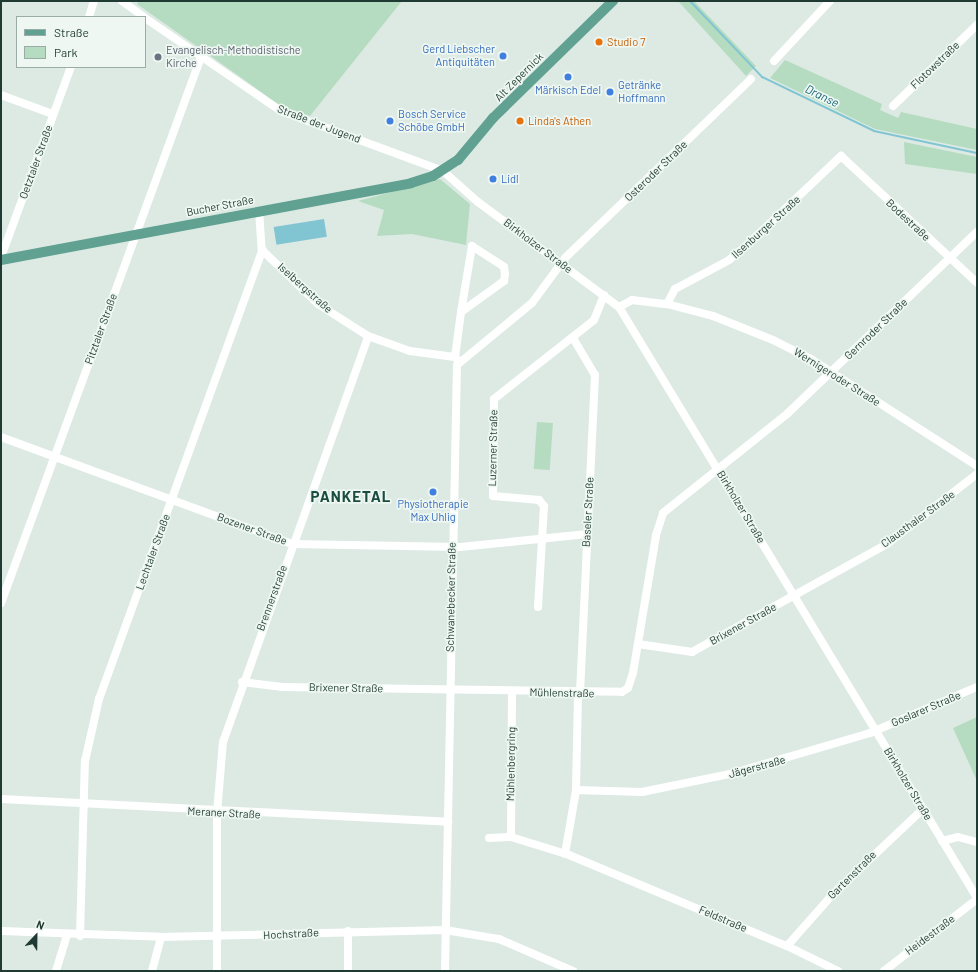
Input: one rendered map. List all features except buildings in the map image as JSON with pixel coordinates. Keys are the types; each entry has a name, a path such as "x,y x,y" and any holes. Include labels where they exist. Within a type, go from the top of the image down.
{"main road":[{"name":"Alt Zepernick","path":"443,171 613,1"},
{"name":"Bucher Straße","path":"1,259 411,183 443,171"}],"street":[{"path":"89,16 94,1"},
{"name":"Straße der Jugend","path":"122,1 144,16"},
{"path":"774,61 830,1"},
{"name":"Straße der Jugend","path":"146,18 281,111 443,171"},
{"name":"Flotowstraße","path":"893,106 977,25"},
{"name":"Pitztaler Straße","path":"1,602 201,57"},
{"name":"Oetztaler Straße","path":"1,259 71,68"},
{"name":"Osteroder Straße","path":"457,359 532,303 561,264 751,79"},
{"path":"1,95 53,114"},
{"name":"Bodestraße","path":"841,156 949,259 977,283"},
{"name":"Ilsenburger Straße","path":"667,304 675,289 729,260 749,243 841,156"},
{"name":"Birkholzer Straße","path":"443,171 561,264 619,307 977,898"},
{"path":"259,211 262,250"},
{"name":"Gernroder Straße","path":"718,470 769,430 832,372 977,232"},
{"name":"Schwanebecker Straße","path":"445,971 455,370 457,359 461,312 464,289 472,246 504,267 504,281 461,312"},
{"name":"Iselbergstraße","path":"262,250 318,304 368,336 410,351 457,359"},
{"name":"Lechtaler Straße","path":"80,936 85,761 99,699 262,250"},
{"name":"Luzerner Straße","path":"538,607 543,538 542,502 493,496 494,399 594,320 604,295"},
{"name":"Wernigeroder Straße","path":"619,307 632,300 667,304 751,330 832,372 977,466"},
{"name":"Brennerstraße","path":"217,971 217,813 222,747 242,682 368,336"},
{"name":"Baseler Straße","path":"573,338 595,375 579,693"},
{"name":"Bozener Straße","path":"1,437 292,544 452,547 587,534"},
{"name":"Mühlenstraße","path":"450,691 612,694 628,688 638,644 660,519 668,507 718,470"},
{"name":"Clausthaler Straße","path":"794,595 887,544 977,474"},
{"name":"Brixener Straße","path":"638,644 692,652 794,595"},
{"name":"Brixener Straße","path":"242,682 281,687 450,691"},
{"name":"Goslarer Straße","path":"876,731 977,687"},
{"name":"Mühlenbergring","path":"511,836 512,692"},
{"path":"489,838 511,836 564,854 576,790 579,693"},
{"name":"Jägerstraße","path":"576,790 639,792 737,773 876,731"},
{"name":"Meraner Straße","path":"1,799 217,813 448,822"},
{"name":"Gartenstraße","path":"787,946 828,900 923,809"},
{"path":"942,840 958,838 977,842"},
{"name":"Feldstraße","path":"564,854 610,871 787,946 838,971"},
{"name":"Heidestraße","path":"884,971 977,898"},
{"name":"Hochstraße","path":"1,931 67,936 161,937 348,931 445,930 499,938 573,971"},
{"path":"348,931 348,971"},
{"path":"56,971 67,936"},
{"path":"152,971 161,937"}],"green space":[{"path":"139,1 402,1 310,116 281,106 137,4"},
{"path":"678,1 694,1 756,66 746,76"},
{"path":"785,60 882,104 880,110 898,118 901,112 977,129 977,150 875,129 770,78"},
{"path":"904,142 977,157 977,174 905,164"},
{"path":"440,179 470,204 466,245 412,234 377,236 384,210 358,201"},
{"path":"537,422 553,423 550,470 534,469"},
{"path":"977,717 977,781 953,728"}],"water":[{"path":"324,219 327,237 276,245 274,227"}],"waterway":[{"name":"Dranse","path":"690,1 762,77 874,131 977,153"}],"place":[{"name":"Studio 7","path":"599,42"},
{"name":"Gerd Liebscher Antiquitäten","path":"503,56"},
{"name":"Evangelisch-Methodistische Kirche","path":"158,57"},
{"name":"Märkisch Edel","path":"568,77"},
{"name":"Getränke Hoffmann","path":"610,92"},
{"name":"Bosch Service Schöbe GmbH","path":"390,121"},
{"name":"Linda's Athen","path":"520,121"},
{"name":"Lidl","path":"493,179"},
{"name":"Physiotherapie Max Uhlig","path":"433,492"}],"district":[{"name":"PANKETAL","path":"351,497"}]}
